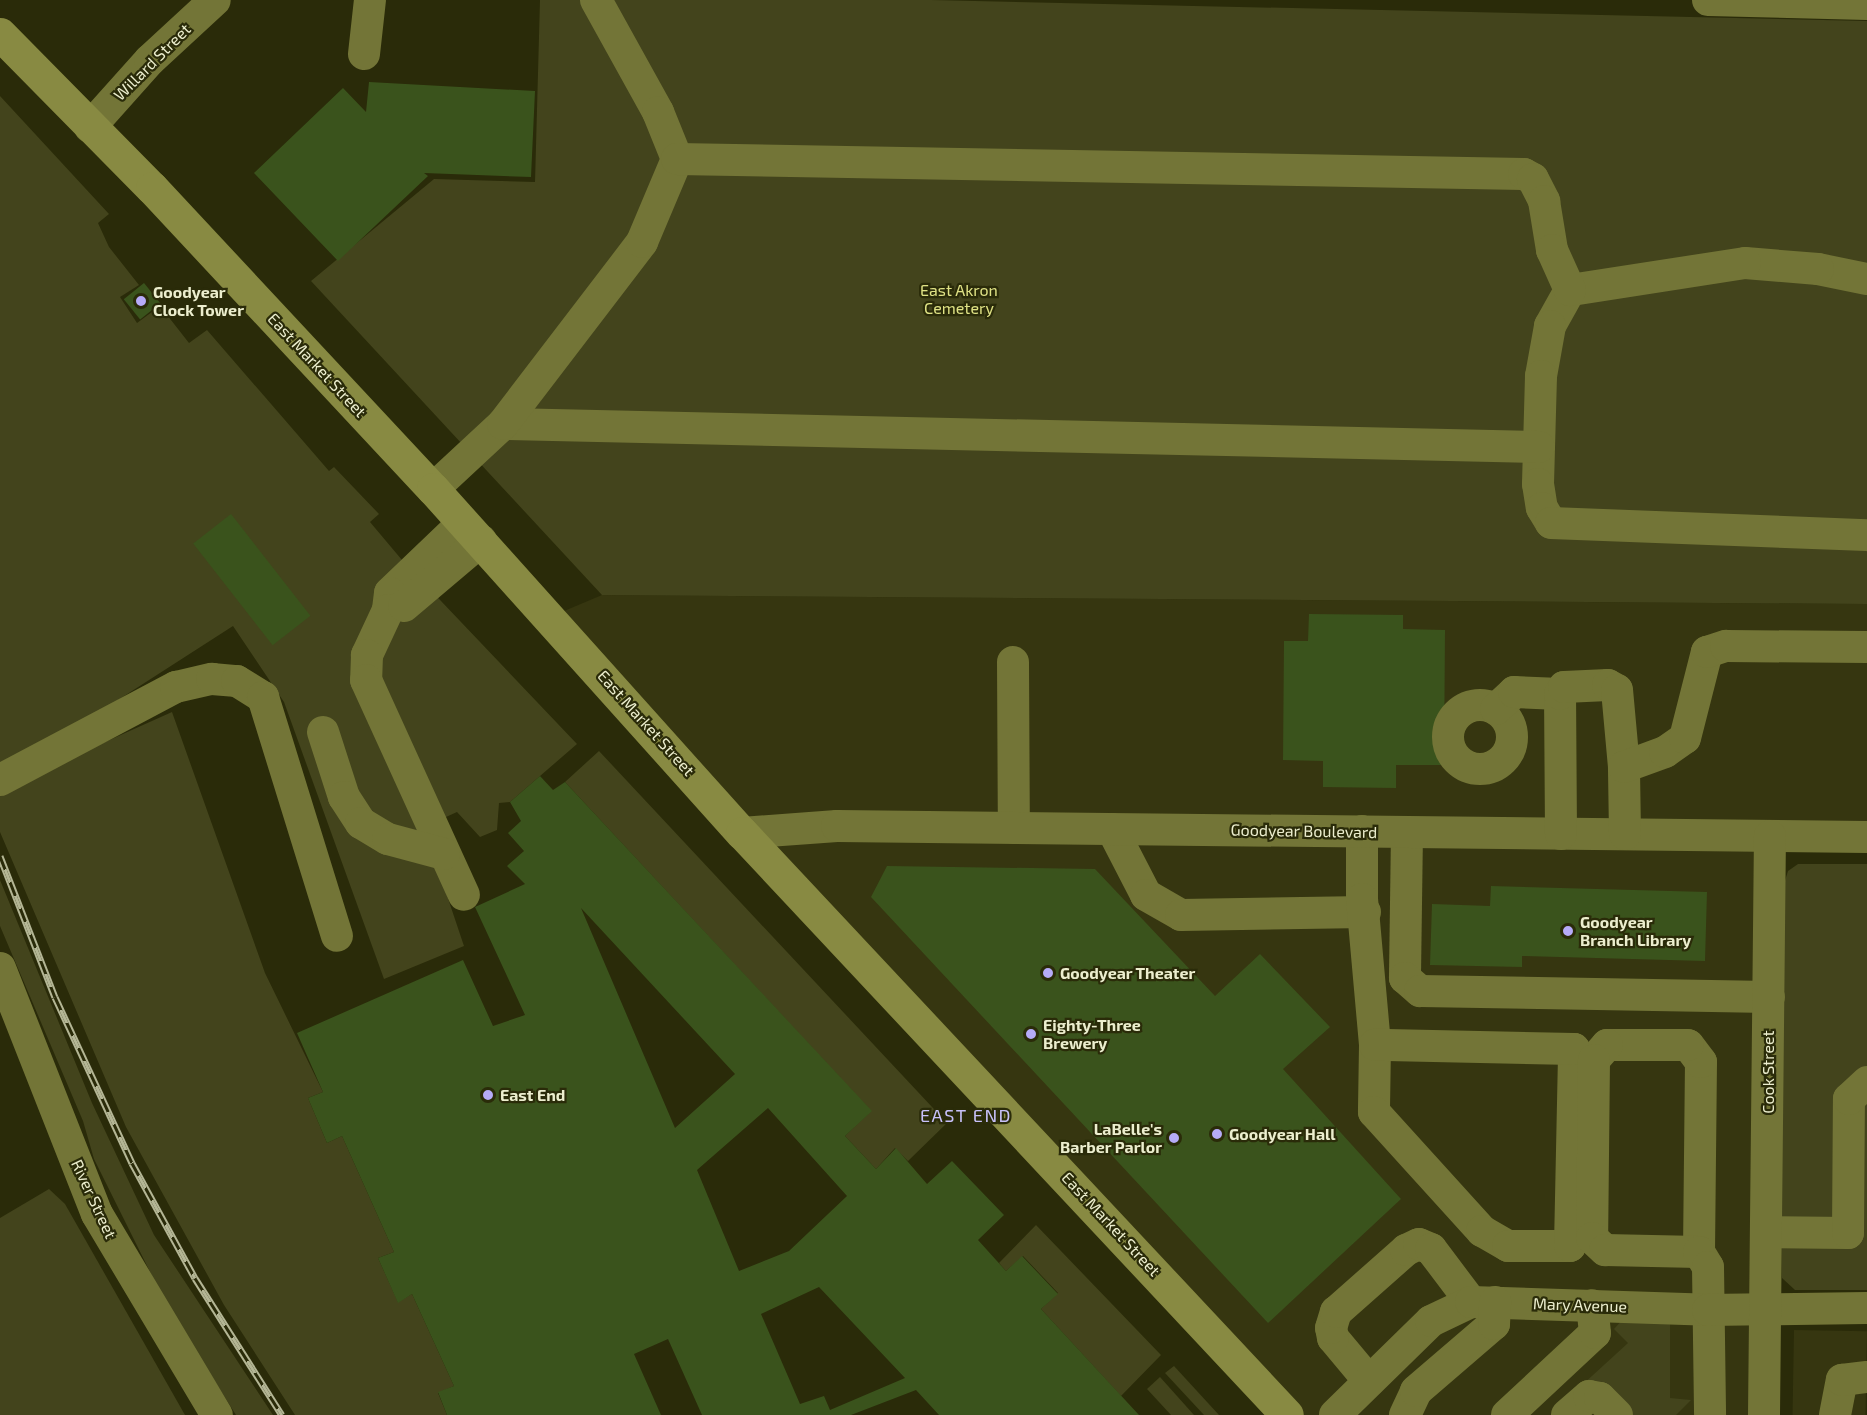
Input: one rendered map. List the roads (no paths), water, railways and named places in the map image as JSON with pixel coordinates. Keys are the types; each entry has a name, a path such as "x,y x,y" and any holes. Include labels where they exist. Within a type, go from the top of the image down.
{"main road":[{"name":"East Market Street","path":"0,34 433,489 742,833 1287,1415"}],"street":[{"name":"Willard Street","path":"90,127 150,60 215,0"},
{"path":"364,54 370,0"},
{"path":"433,489 503,424 642,242 677,159 658,112 596,0"},
{"path":"1708,0 1867,4"},
{"path":"677,159 1524,174 1533,179 1544,201 1552,250 1570,290"},
{"path":"1570,290 1745,263 1818,269 1867,279"},
{"path":"1570,290 1550,326 1541,376 1538,484 1542,508 1551,523 1867,535"},
{"path":"503,424 1539,447"},
{"path":"464,895 366,680 367,655 388,610 407,605 472,532"},
{"path":"1624,767 1665,752 1685,738 1707,652 1726,646 1867,647"},
{"path":"1013,662 1014,828"},
{"path":"0,780 176,687 212,679 237,681 263,697 337,936"},
{"path":"1496,709 1514,692 1560,694 1570,685 1608,685 1617,690 1624,767 1625,834"},
{"path":"1560,694 1561,834"},
{"path":"323,732 344,797 361,823 388,839 444,854"},
{"name":"Goodyear Boulevard","path":"742,833 837,826 1867,837"},
{"path":"1112,829 1146,895 1181,915 1365,912"},
{"path":"1362,831 1365,912 1375,1046 1374,1112 1482,1231 1508,1246 1570,1246 1574,1049 1375,1046"},
{"path":"1407,832 1405,978 1420,991 1769,997"},
{"name":"Cook Street","path":"1764,1415 1770,836"},
{"name":"River Street","path":"0,968 97,1214 217,1415"},
{"path":"1699,1252 1605,1251 1592,1238 1594,1060 1607,1045 1688,1045 1701,1062 1699,1252 1708,1267 1710,1415"},
{"path":"1767,1232 1858,1233 1849,1099 1867,1082"},
{"path":"1369,1381 1334,1338 1331,1328 1336,1312 1406,1250 1419,1244 1431,1249 1483,1302 1494,1324 1416,1391 1405,1415"},
{"name":"Mary Avenue","path":"1335,1415 1431,1321 1483,1302 1708,1310 1867,1308"},
{"path":"1507,1415 1596,1333 1592,1305"},
{"path":"1835,1415 1842,1380 1867,1377"},
{"path":"1568,1415 1589,1396 1600,1398 1617,1415"}],"railway":[{"path":"0,856 55,997 132,1163 195,1278 282,1415"}],"place":[{"name":"Goodyear Clock Tower","path":"141,301"},
{"name":"Goodyear Branch Library","path":"1568,931"},
{"name":"Goodyear Theater","path":"1048,973"},
{"name":"Eighty-Three Brewery","path":"1031,1034"},
{"name":"East End","path":"488,1095"},
{"name":"Goodyear Hall","path":"1217,1134"},
{"name":"LaBelle's Barber Parlor","path":"1174,1138"}],"district":[{"name":"EAST END","path":"966,1115"}],"park label":[{"name":"East Akron Cemetery","path":"959,299"}]}
